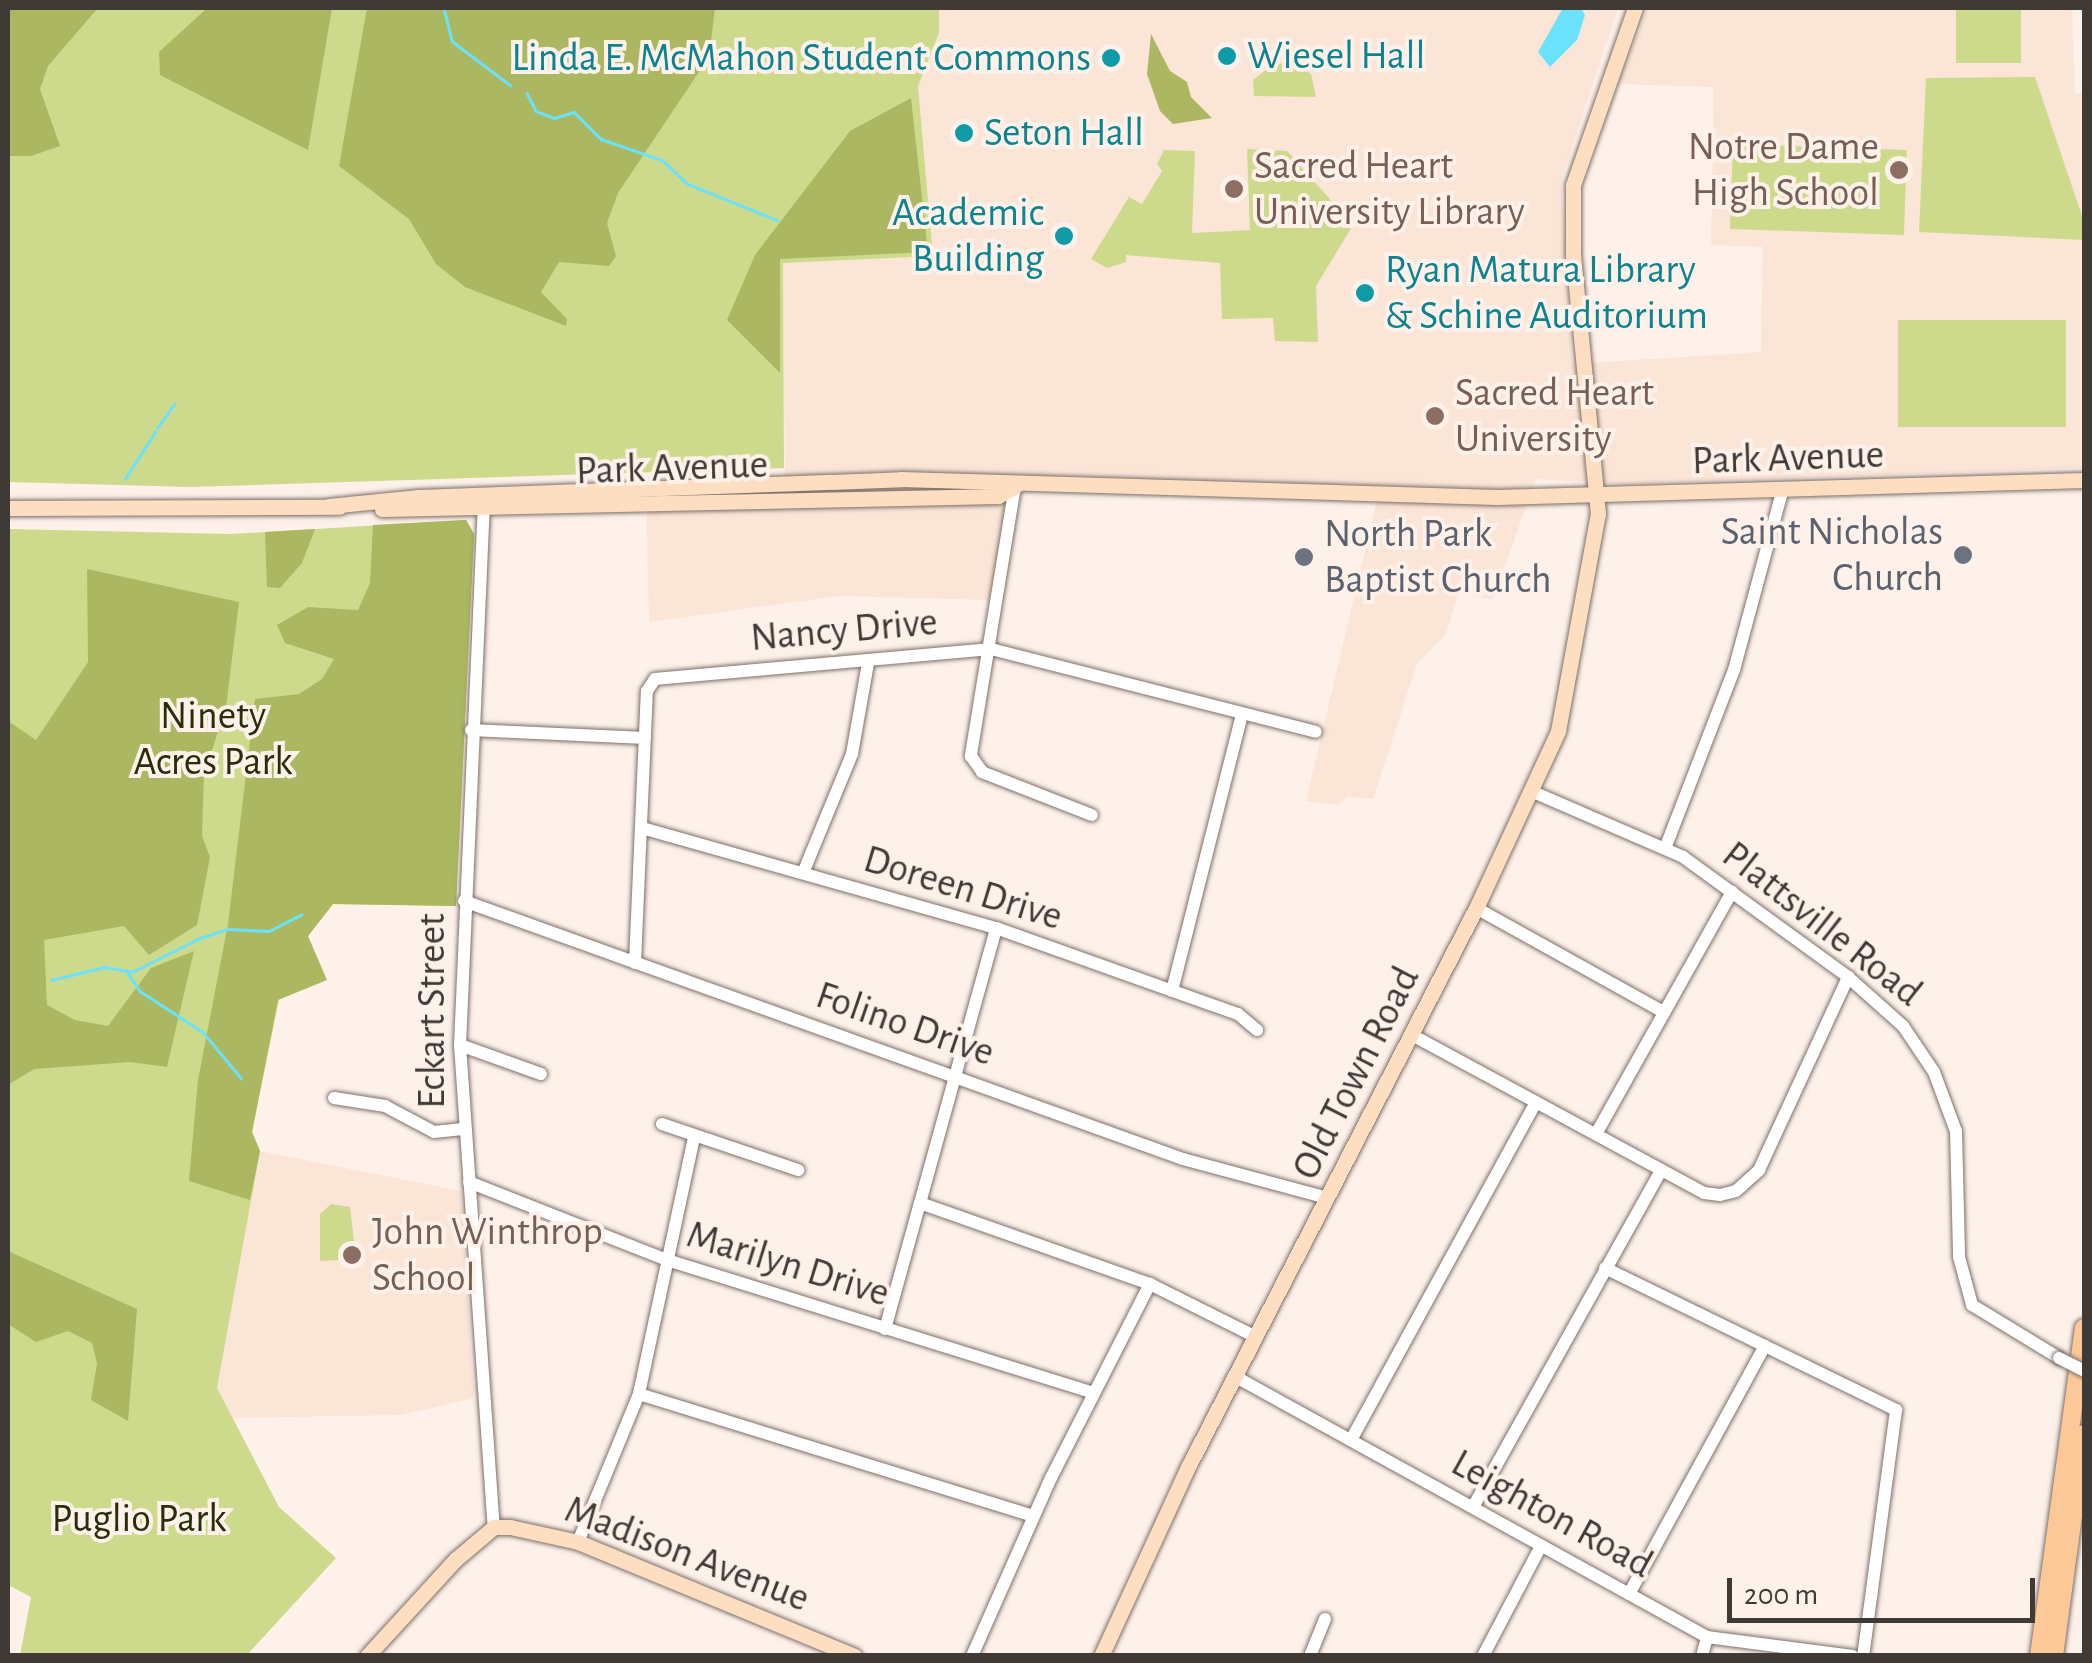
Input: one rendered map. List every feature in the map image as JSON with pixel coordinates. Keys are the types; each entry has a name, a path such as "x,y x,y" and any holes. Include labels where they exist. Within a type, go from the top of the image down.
{"highway":[{"path":"2040,1656 2084,1328"},
{"path":"2054,1656 2084,1434"}],"main road":[{"name":"Old Town Road","path":"1101,1656 1256,1337 1534,792 1570,690 1598,496 1572,203 1588,129 1635,8"},
{"name":"Park Avenue","path":"8,508 328,506 1000,479 1015,486 1598,496 2084,480"},
{"name":"Madison Avenue","path":"494,1528 578,1542 830,1651 854,1656"},
{"path":"367,1656 494,1528"}],"street":[{"path":"1015,486 972,749 976,768 1092,815"},
{"path":"1666,846 1734,670 1782,492"},
{"name":"Eckart Street","path":"484,501 460,1045 494,1528"},
{"name":"Nancy Drive","path":"635,963 646,691 655,679 868,663 991,649 1316,732"},
{"path":"803,873 852,754 868,663"},
{"path":"1172,991 1242,714"},
{"path":"471,730 645,738"},
{"name":"Plattsville Road","path":"1534,792 1666,846 1848,977 1903,1026 1944,1092 1959,1160 1962,1281 1972,1305 2084,1372"},
{"name":"Doreen Drive","path":"642,828 996,928 1238,1014 1258,1030"},
{"path":"1596,1134 1732,892"},
{"name":"Folino Drive","path":"464,901 1182,1159 1328,1198"},
{"path":"1476,908 1664,1012"},
{"path":"885,1328 996,928"},
{"path":"1412,1034 1712,1195 1736,1191 1752,1179 1848,977"},
{"path":"460,1045 541,1074"},
{"path":"334,1098 385,1106 434,1132 465,1129"},
{"path":"1351,1440 1536,1102"},
{"path":"662,1124 798,1170"},
{"path":"578,1542 639,1394 694,1137"},
{"path":"1473,1507 1660,1170"},
{"name":"Marilyn Drive","path":"469,1182 666,1260 1093,1393"},
{"path":"920,1203 1150,1284 1256,1337"},
{"path":"1605,1268 1896,1410 1863,1656"},
{"path":"972,1656 1033,1516 1150,1284"},
{"path":"1630,1594 1765,1346"},
{"name":"Leighton Road","path":"1236,1377 1707,1637 1854,1656"},
{"path":"639,1394 1033,1516"},
{"path":"1483,1656 1542,1546"},
{"path":"1310,1656 1325,1619"},
{"path":"1702,1656 1707,1637"}],"shaded area":[{"name":"Sacred Heart University","path":"939,8 1618,8 1561,181 1572,364 1761,352 1763,247 1711,245 1714,87 1618,84 1648,8 2072,8 2075,93 2084,94 2084,468 1626,484 1536,479 1493,599 1458,594 1446,634 1417,664 1373,799 1347,796 1338,805 1306,801 1377,500 1008,489 991,600 840,596 649,622 646,494 785,490 783,262 933,256 918,86 939,33"},
{"name":"John Winthrop School","path":"260,1151 461,1191 474,1398 400,1415 233,1418 217,1388"}],"green space":[{"path":"8,8 939,8 939,33 918,86 933,256 783,263 784,468 192,487 8,482"},
{"path":"8,8 98,8 48,66 40,89 60,146 31,156 8,156"},
{"path":"207,8 332,8 308,150 160,75 159,52"},
{"path":"367,8 715,8 709,57 618,193 607,223 616,256 609,266 559,262 541,292 567,319 566,326 465,287 436,264 409,219 339,166"},
{"path":"1956,8 2021,8 2021,63 1956,63"},
{"path":"1151,34 1170,71 1187,82 1191,97 1212,118 1173,124 1160,111 1147,74"},
{"path":"1275,63 1295,64 1311,74 1316,97 1254,96 1253,80"},
{"path":"2035,77 2084,222 2084,240 1919,232 1926,78"},
{"path":"911,98 928,252 780,259 780,373 727,320 755,255 850,131"},
{"path":"1733,144 1907,150 1904,235 1730,229"},
{"path":"1247,149 1287,151 1353,225 1316,286 1318,342 1275,341 1273,318 1222,319 1220,263 1126,255 1126,262 1107,268 1091,259 1129,197 1142,204 1162,171 1157,164 1164,150 1195,151 1192,233 1250,230"},
{"path":"1898,320 2066,320 2066,427 1898,427"},
{"name":"Ninety Acres Park","path":"466,520 474,534 456,906 333,904 308,936 279,1000 252,1132 260,1151 217,1388 279,1507 336,1558 247,1655 20,1655 31,1597 8,1585 8,529 231,534"},
{"path":"466,520 474,534 456,906 333,904 308,936 327,980 278,1000 252,1132 260,1151 250,1200 189,1181 198,1080 228,924 255,699 299,694 322,679 334,659 285,643 277,625 308,607 358,610 370,583 373,525"},
{"path":"315,529 302,563 280,588 267,587 265,532"},
{"path":"87,569 239,602 226,707 204,775 202,836 210,857 197,925 149,955 124,926 44,940 47,1005 75,1020 108,1026 151,968 194,951 167,1067 130,1062 34,1069 8,1085 8,721 36,740 88,662"},
{"path":"331,1204 350,1207 356,1259 320,1261 320,1214"},
{"path":"8,1251 137,1309 128,1421 91,1400 97,1363 92,1343 68,1331 36,1342 8,1324"}],"water":[{"path":"1563,8 1581,8 1585,15 1577,40 1550,67 1538,52"}],"waterway":[{"path":"444,8 452,41 510,85"},
{"path":"527,93 536,111 554,118 574,112 601,139 662,160 688,184 777,220"},
{"path":"157,428 174,405"},
{"path":"125,479 155,432"},
{"path":"51,980 105,967 132,972 200,938 228,929 269,931 301,915"},
{"path":"128,973 140,991 203,1032 241,1078"}],"place":[{"name":"Wiesel Hall","path":"1227,56"},
{"name":"Linda E. McMahon Student Commons","path":"1111,58"},
{"name":"Seton Hall","path":"964,133"},
{"name":"Notre Dame High School","path":"1899,170"},
{"name":"Sacred Heart University Library","path":"1234,189"},
{"name":"Academic Building","path":"1064,236"},
{"name":"Ryan Matura Library & Schine Auditorium","path":"1365,293"},
{"name":"Sacred Heart University","path":"1435,416"},
{"name":"Saint Nicholas Church","path":"1963,555"},
{"name":"North Park Baptist Church","path":"1304,557"},
{"name":"John Winthrop School","path":"352,1255"}],"park label":[{"name":"Puglio Park","path":"139,1519"}]}
